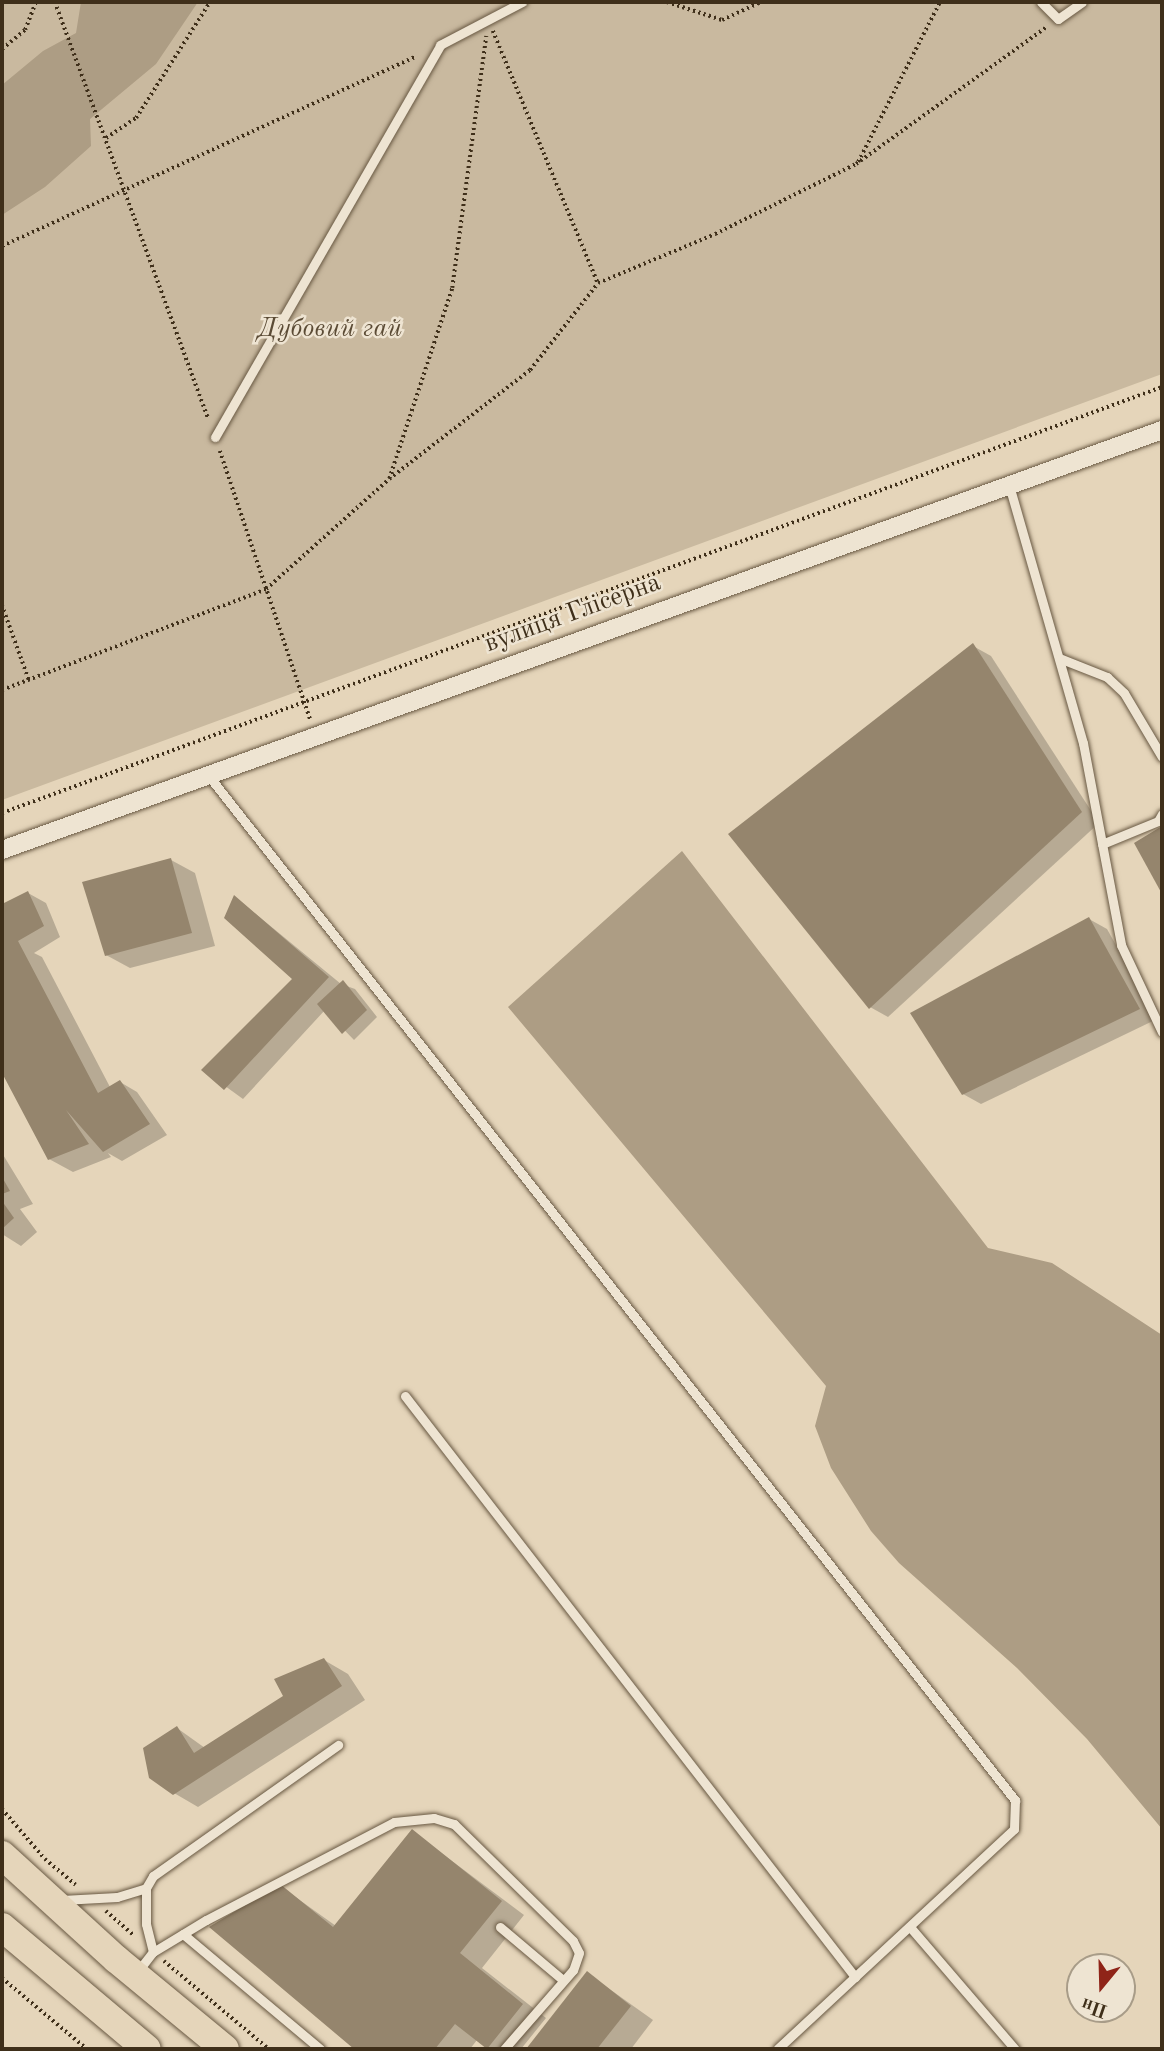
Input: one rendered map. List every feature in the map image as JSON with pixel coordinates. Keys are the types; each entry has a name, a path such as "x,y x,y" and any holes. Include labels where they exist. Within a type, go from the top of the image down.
{"main road":[{"path":"2,1855 135,1975 225,2049"},
{"path":"2,1927 147,2049"}],"street":[{"name":"вулиця Глісерна","path":"2,850 1162,430"}],"lane":[{"path":"215,437 440,45 522,2"},
{"path":"1041,2 1058,19 1082,2"},
{"path":"1009,485 1094,788 1121,944 1162,1032"},
{"path":"1059,658 1107,677 1124,693 1162,757"},
{"path":"207,774 1015,1800 1014,1829 778,2049"},
{"path":"1102,844 1158,821 1162,814"},
{"path":"405,1396 856,1977"},
{"path":"50,1900 117,1897 146,1888 163,1867 338,1745"},
{"path":"135,1975 153,1952 183,1934 394,1822 434,1818 454,1824 573,1941 579,1953 564,1980 504,2049"},
{"path":"146,1888 146,1924 153,1952"},
{"path":"500,1927 564,1980"},
{"path":"910,1927 1015,2049"},
{"path":"183,1934 320,2049"}],"path":[{"path":"2,49 25,30 36,2"},
{"path":"55,2 106,138 136,118 210,2"},
{"path":"667,2 722,20 761,2"},
{"path":"856,164 940,2"},
{"path":"2,690 266,589 389,479 530,370 598,283 715,234 856,164 1058,19"},
{"path":"488,20 598,283"},
{"path":"389,479 452,288 488,20"},
{"path":"2,246 440,45"},
{"path":"2,813 1162,387"},
{"path":"2,605 29,680"},
{"path":"2,1978 86,2049"}],"green space":[{"name":"Дубовий гай","path":"2,2 1162,2 1162,374 2,800"}],"shaded area":[{"path":"81,2 198,2 156,64 90,119 91,146 45,187 2,215 2,85 43,51 76,33"},
{"path":"682,851 988,1248 1052,1263 1162,1335 1162,1829 1087,1739 1017,1668 899,1563 871,1531 831,1468 815,1426 826,1386 508,1007"}],"building":[{"path":"973,643 1082,812 869,1009 728,834"},
{"path":"1162,826 1162,894 1134,843"},
{"path":"171,858 192,933 105,956 82,882"},
{"path":"28,891 44,926 18,941 98,1093 120,1080 150,1124 103,1152 66,1110 89,1144 48,1160 2,1073 2,904"},
{"path":"234,895 329,977 224,1090 201,1070 292,979 224,918"},
{"path":"1089,917 1140,1009 962,1095 910,1013"},
{"path":"343,980 367,1010 342,1034 317,1004"},
{"path":"2,1177 10,1191 2,1194"},
{"path":"2,1201 14,1218 2,1229"},
{"path":"324,1658 342,1686 173,1795 149,1778 143,1748 177,1726 194,1753 283,1696 274,1679"},
{"path":"412,1829 502,1901 460,1953 523,2004 487,2049 455,2024 435,2049 354,2049 209,1927 280,1884 333,1927"},
{"path":"587,1971 631,2006 597,2049 526,2049"}]}
